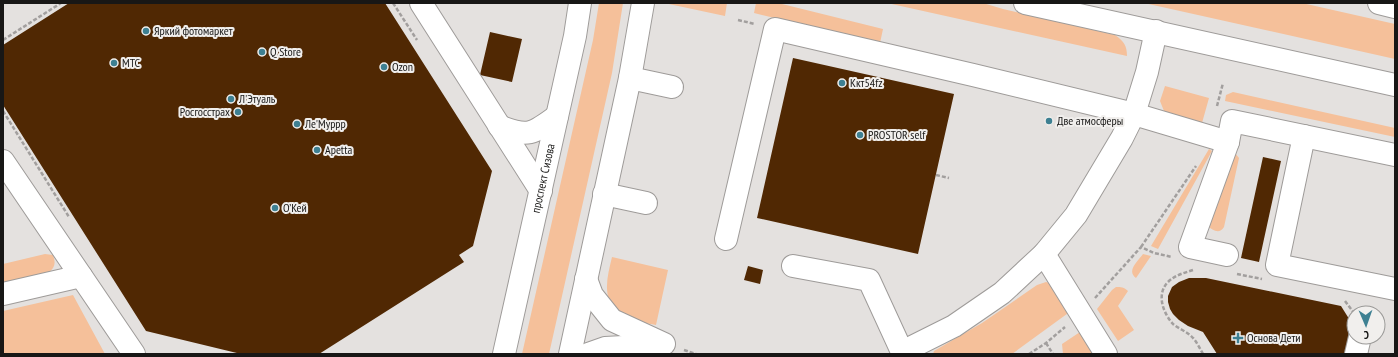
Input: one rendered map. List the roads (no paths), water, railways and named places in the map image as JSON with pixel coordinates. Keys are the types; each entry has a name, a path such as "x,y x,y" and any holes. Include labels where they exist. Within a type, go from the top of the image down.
{"street":[{"path":"421,3 540,191"},
{"name":"проспект Сизова","path":"504,354 575,36 580,3"},
{"path":"570,354 630,78 643,3"},
{"path":"1025,3 1395,85"},
{"path":"1379,3 1395,7"},
{"path":"726,239 775,29 1134,114 1219,139"},
{"path":"793,266 869,280 902,353 954,326 996,298 1044,254 1110,177 1122,138 1134,114 1147,72 1156,31"},
{"path":"630,78 672,87"},
{"path":"499,126 523,134 540,129 557,116"},
{"path":"1231,264 1190,247 1219,139 1232,121 1395,155"},
{"path":"1304,136 1277,265 1395,289"},
{"path":"3,161 134,354"},
{"path":"604,194 646,203"},
{"path":"1044,254 1106,354"},
{"path":"3,294 81,276"},
{"path":"586,279 592,295 612,320 664,344 605,348 588,354"}],"place":[{"name":"Яркий фотомаркет","path":"146,31"},
{"name":"Q Store","path":"262,52"},
{"name":"МТС","path":"114,63"},
{"name":"Ozon","path":"384,67"},
{"name":"Kкт54fz","path":"842,83"},
{"name":"Л'Этуаль","path":"231,99"},
{"name":"Росгосстрах","path":"238,112"},
{"name":"Две атмосферы","path":"1049,121"},
{"name":"Ле'Муррр","path":"297,124"},
{"name":"PROSTOR self","path":"860,135"},
{"name":"Apetta","path":"317,150"},
{"name":"О’Кей","path":"275,208"},
{"name":"Основа Дети","path":"1238,338"}]}
